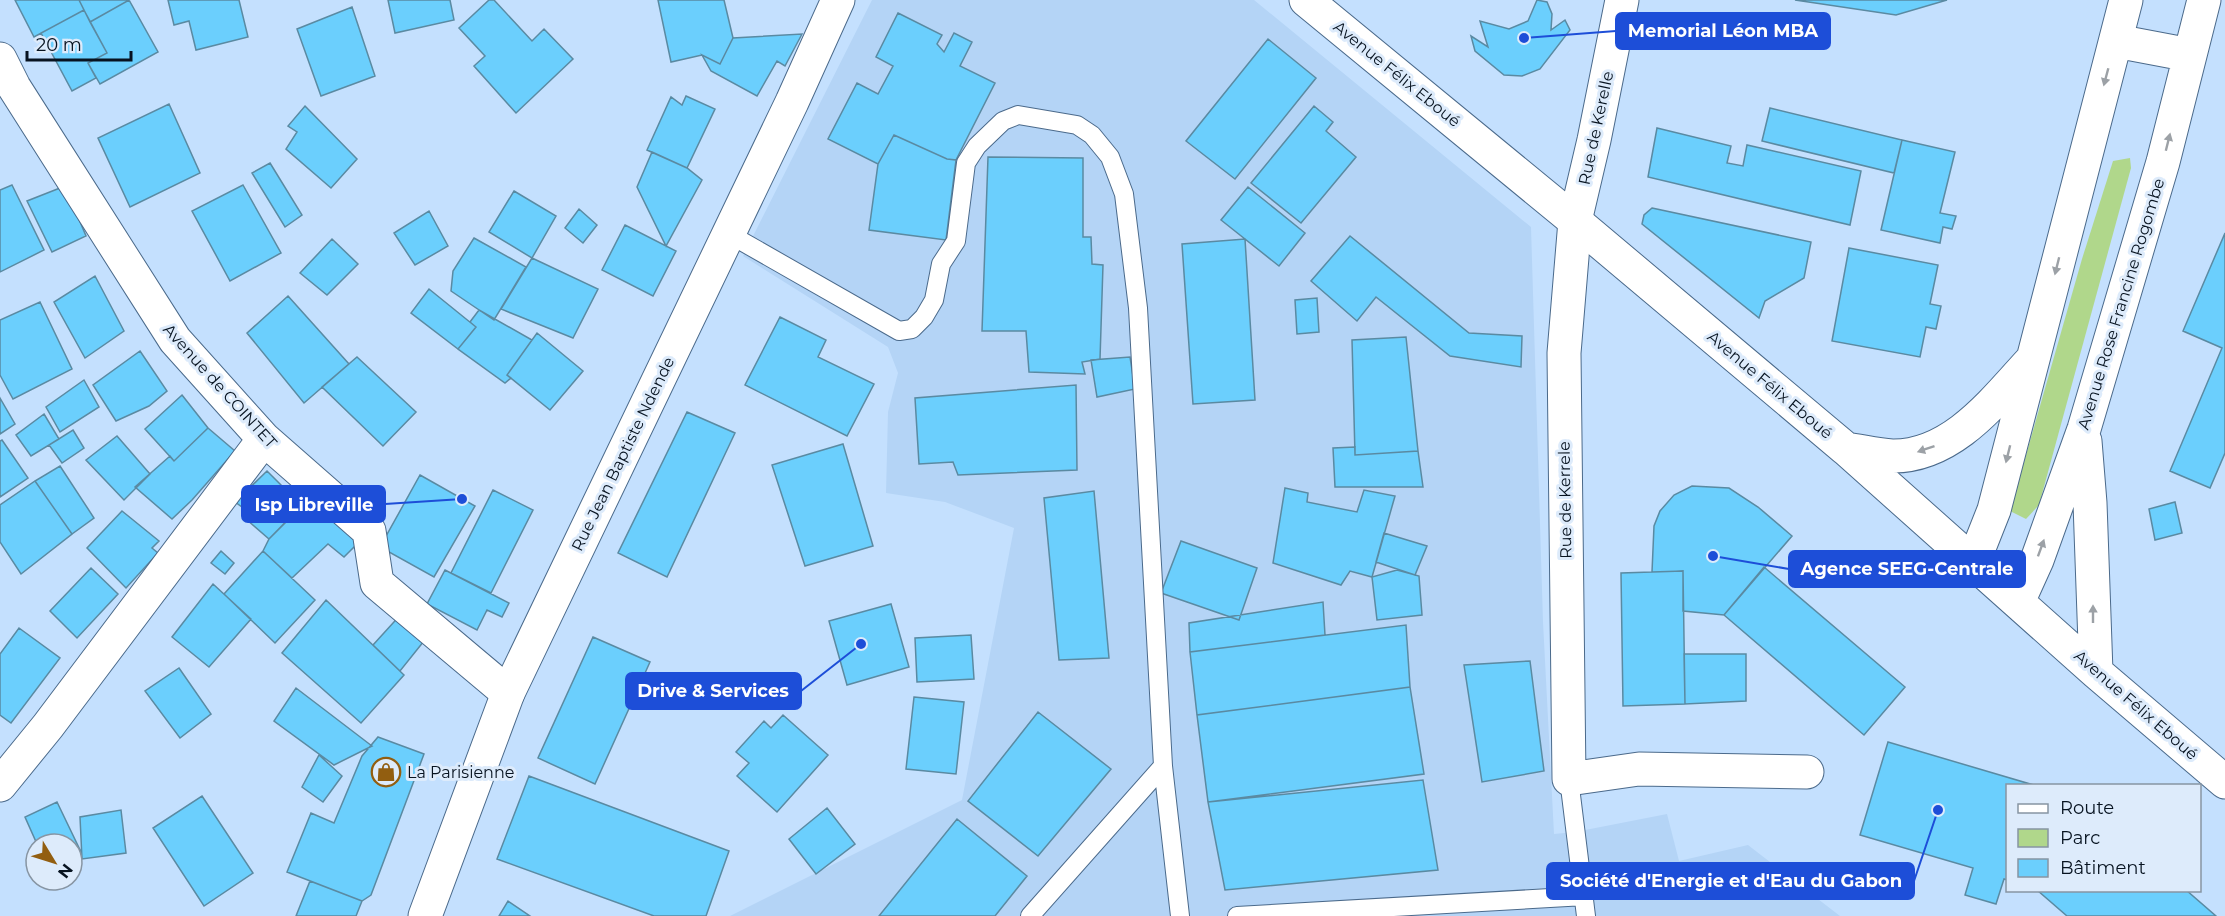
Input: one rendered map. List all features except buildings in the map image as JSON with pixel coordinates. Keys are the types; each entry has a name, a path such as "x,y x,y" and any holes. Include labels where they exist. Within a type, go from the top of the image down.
{"main road":[{"name":"Rue Jean Baptiste Ndende","path":"425,916 508,693 792,102 838,0"},
{"name":"Avenue Félix Eboué","path":"1306,0 1575,221 1846,449 2096,672 2225,782"},
{"name":"Rue de Kerelle","path":"1575,221 1622,0"},
{"path":"1973,563 1994,510 2126,0"},
{"name":"Avenue Rose Francine Rogombe","path":"2018,602 2037,560 2084,429 2163,162 2204,0"},
{"path":"2116,41 2190,56"},
{"name":"Avenue de COINTET","path":"0,59 14,87 175,340 264,438 369,531 377,583 508,693"},
{"name":"Rue de Kerrele","path":"1569,779 1564,354 1575,221"},
{"path":"1846,449 1893,456 1927,451 1970,426 2033,358"},
{"path":"2084,429 2090,503 2096,672"},
{"path":"0,785 48,726 264,438"},
{"path":"1569,779 1640,769 1807,772"}],"lane":[{"path":"729,234 899,331 912,329 924,317 934,300 941,264 956,241 966,163 977,146 1003,121 1018,115 1077,125 1092,135 1110,157 1124,194 1138,308 1162,766 1180,916"},
{"path":"1030,916 1162,766"},
{"path":"1569,779 1586,916"},
{"path":"1237,916 1585,896"}],"shaded area":[{"path":"872,0 1254,0 1531,227 1543,622 1554,834 1667,814 1679,861 1748,845 1840,916 730,916 962,800 1014,528 945,502 886,493 888,412 898,373 888,347 743,256"}],"green space":[{"path":"2130,158 2131,168 2039,505 2026,519 2010,511 2082,259 2113,161"}],"place":[{"name":"Memorial Léon MBA","path":"1524,38"},
{"name":"Isp Libreville","path":"462,499"},
{"name":"Agence SEEG-Centrale","path":"1713,556"},
{"name":"Drive & Services","path":"861,644"},
{"name":"La Parisienne","path":"386,772"},
{"name":"Société d'Energie et d'Eau du Gabon","path":"1938,810"}]}
